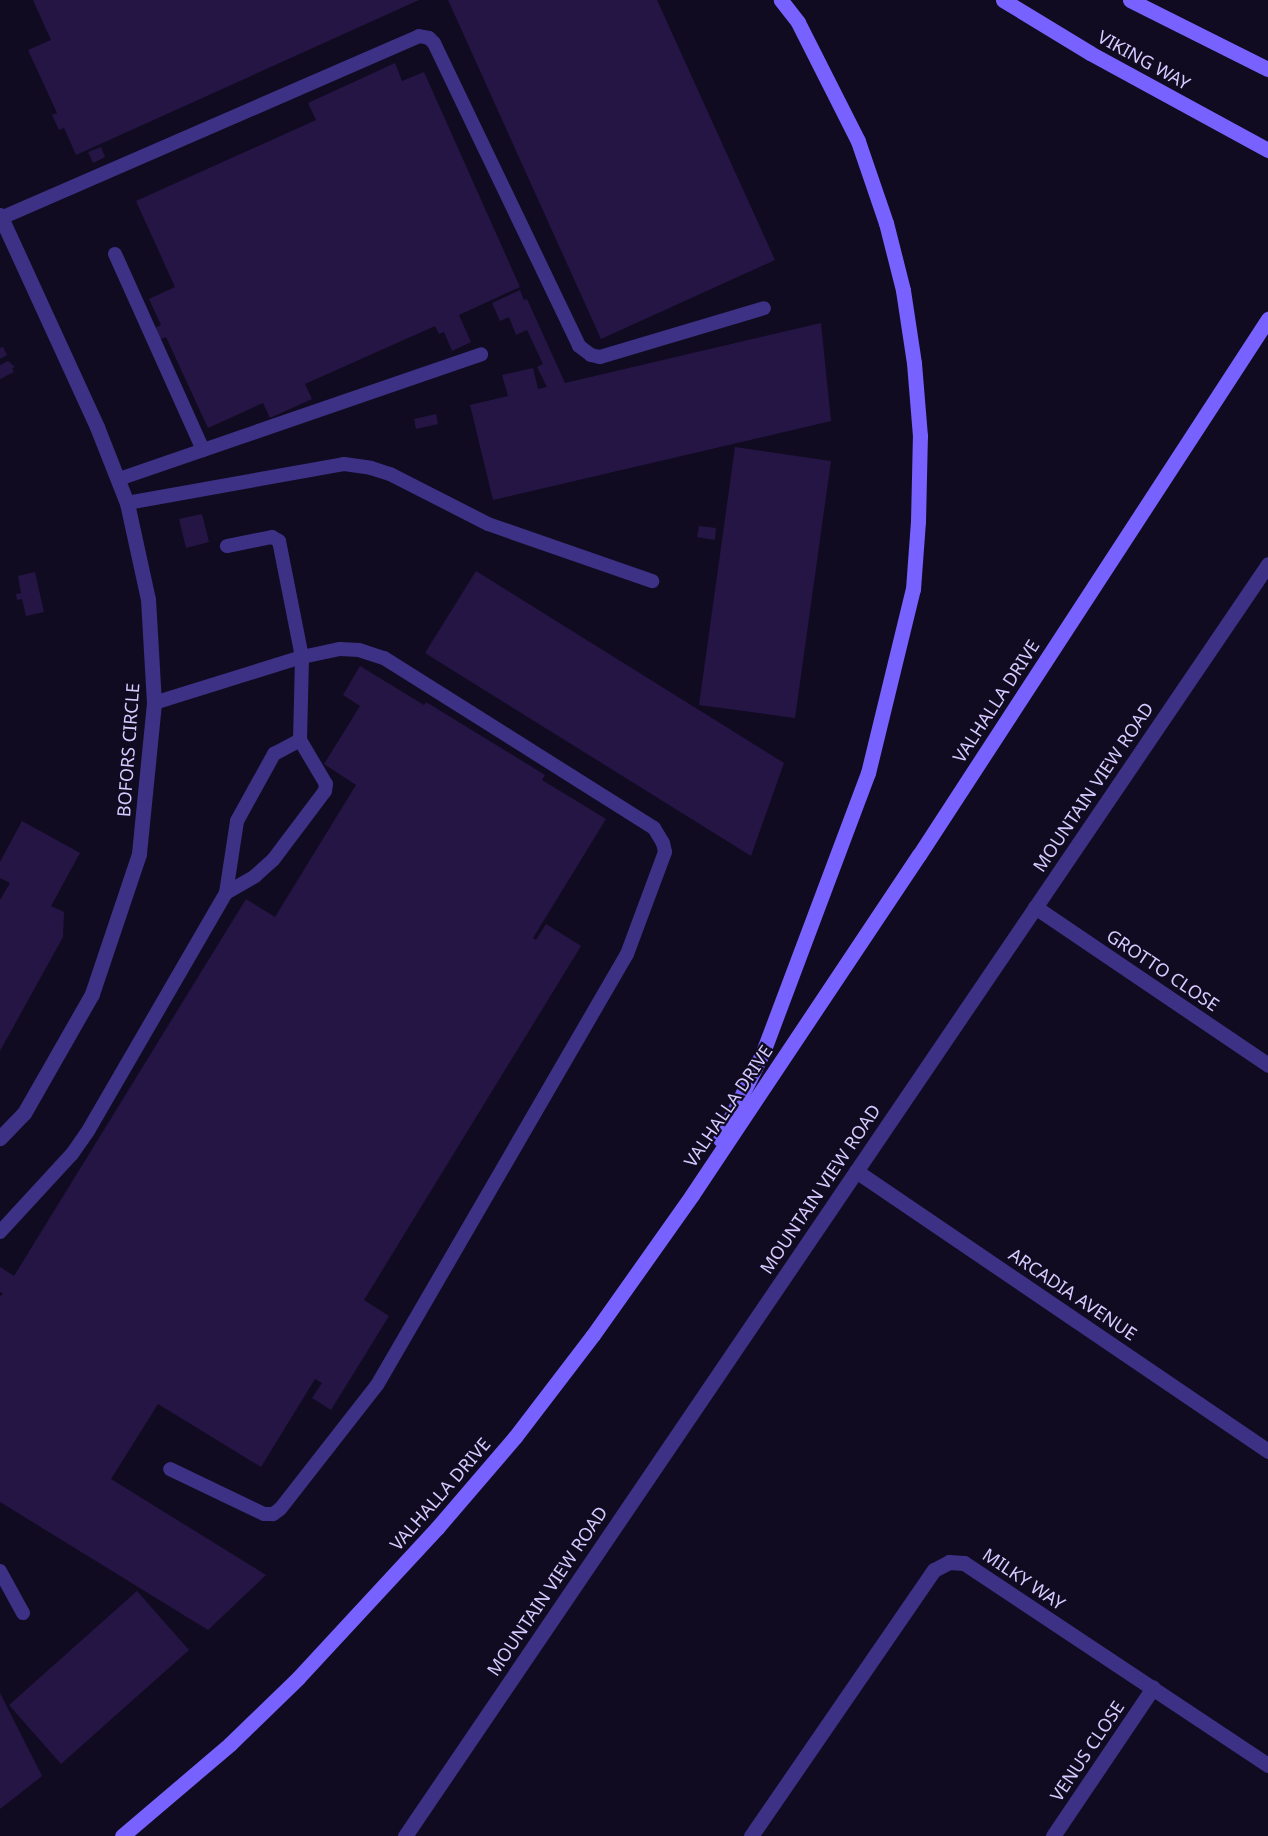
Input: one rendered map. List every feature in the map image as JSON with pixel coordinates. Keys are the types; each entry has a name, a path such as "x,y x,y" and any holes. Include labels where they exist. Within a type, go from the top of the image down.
{"main road":[{"path":"692,1195 763,1052 868,773 913,590 920,436 914,363 903,290 886,223 858,141 798,22 781,0"},
{"name":"VIKING WAY","path":"1003,0 1090,53 1268,150"},
{"path":"1130,0 1268,69"},
{"name":"VALHALLA DRIVE","path":"122,1836 230,1744 290,1686 437,1528 522,1428 593,1335 692,1195 920,855 1268,318"}],"street":[{"name":"BOFORS CIRCLE","path":"0,1138 24,1113 92,994 139,854 154,703 148,599 127,503 97,427 1,217"},
{"name":"MOUNTAIN VIEW ROAD","path":"405,1836 1268,564"},
{"name":"GROTTO CLOSE","path":"1035,907 1268,1065"},
{"name":"ARCADIA AVENUE","path":"856,1171 1268,1451"},
{"name":"MILKY WAY","path":"751,1836 934,1570 949,1562 964,1563 1268,1765"},
{"name":"VENUS CLOSE","path":"1053,1836 1153,1688"}],"lane":[{"path":"1,217 419,36 429,38 434,43 579,346 591,355 600,357 764,308"},
{"path":"115,254 203,450"},
{"path":"118,479 481,354"},
{"path":"127,503 344,464 371,468 390,474 488,525 652,581"},
{"path":"226,893 255,876 273,860 325,790 326,784 300,740 302,657 277,538 227,546"},
{"path":"154,703 302,657 340,649 359,650 384,658 654,828 660,835 665,852 627,954 383,1375 280,1509 273,1514 264,1514 170,1469"},
{"path":"0,1232 72,1154 88,1131 226,893 237,821 274,754 300,740"},
{"path":"0,1571 23,1613"}],"building":[{"path":"33,0 419,0 76,155 64,128 59,130 52,115 57,113 28,50 51,40"},
{"path":"448,0 657,0 775,260 601,339"},
{"path":"395,63 402,81 424,72 520,287 459,315 471,342 452,351 444,332 439,334 435,326 305,384 312,399 270,418 263,403 208,428 166,337 159,340 153,329 161,325 149,299 175,287 136,201 316,120 308,103"},
{"path":"101,147 105,157 93,163 88,152"},
{"path":"520,290 524,300 527,299 565,383 821,323 831,421 493,500 470,405 508,396 502,375 533,368 538,389 547,387 537,367 543,364 527,330 516,335 509,317 500,321 492,303"},
{"path":"3,347 7,355 0,359 0,348"},
{"path":"8,361 15,367 12,368 14,372 0,379 0,365"},
{"path":"436,414 438,424 416,429 414,419"},
{"path":"735,447 831,461 795,718 699,705"},
{"path":"202,514 209,542 186,548 179,519"},
{"path":"699,526 716,528 715,540 697,537"},
{"path":"476,571 784,763 751,856 425,653"},
{"path":"35,572 44,612 26,616 22,599 17,600 16,594 21,593 18,576"},
{"path":"360,666 424,705 426,702 545,775 542,780 606,819 533,938 536,940 546,924 581,946 364,1300 389,1316 331,1410 312,1398 322,1383 315,1379 261,1467 158,1404 111,1479 266,1575 208,1630 0,1502 0,1297 3,1293 0,1292 0,1267 14,1276 246,899 275,917 356,785 324,764 360,706 343,695"},
{"path":"22,821 80,853 51,906 64,912 63,937 0,1051 0,900 10,883 0,878 0,862"},
{"path":"137,1591 189,1650 61,1764 9,1705"},
{"path":"0,1693 42,1776 0,1809"}]}
